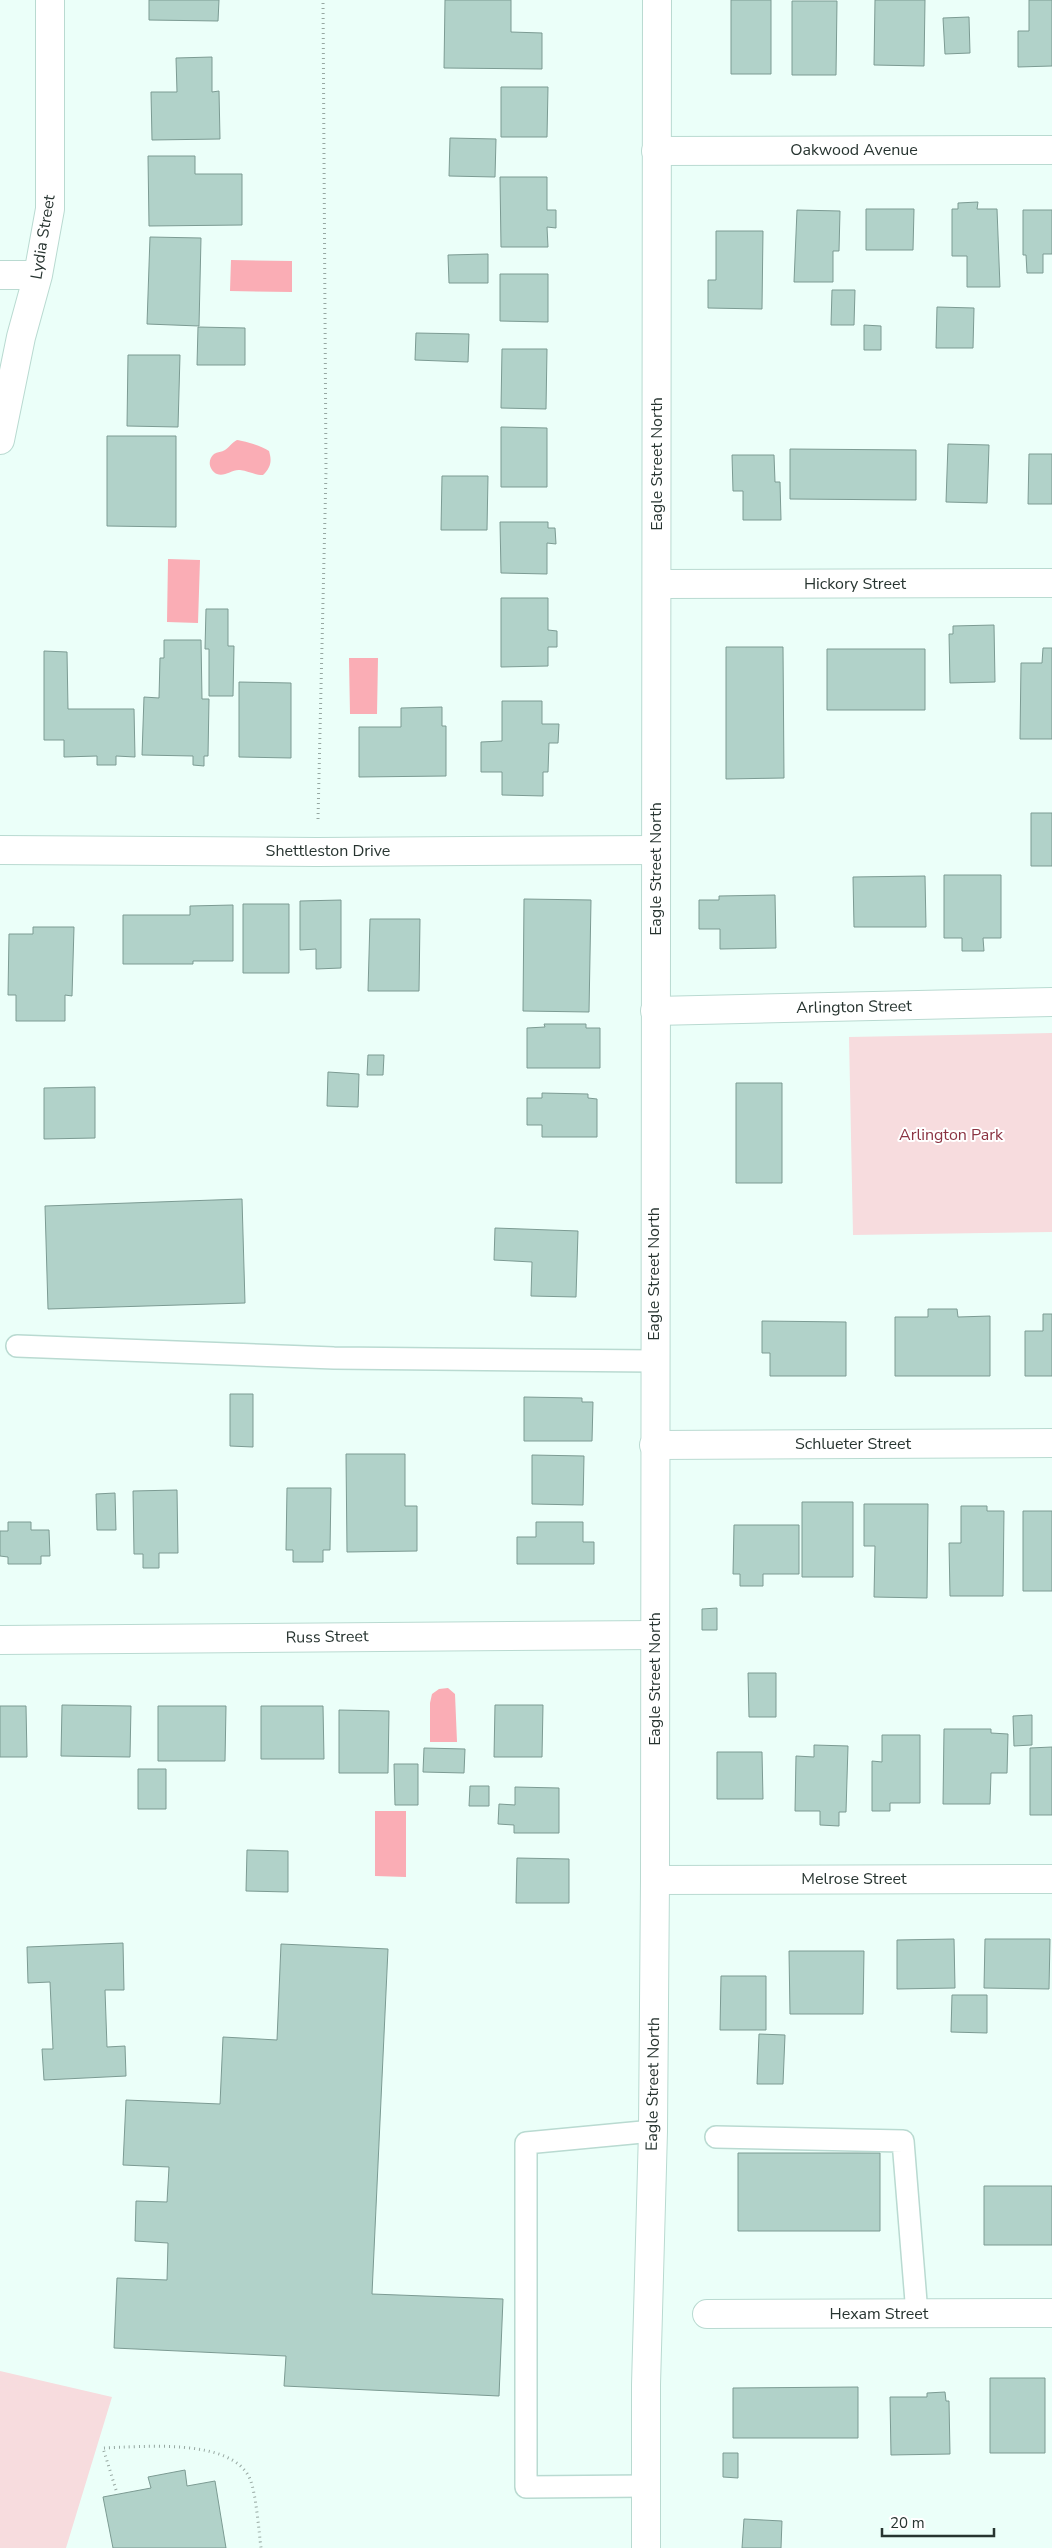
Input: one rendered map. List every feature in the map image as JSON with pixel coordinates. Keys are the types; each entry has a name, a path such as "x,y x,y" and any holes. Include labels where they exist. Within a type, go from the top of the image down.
{"street":[{"name":"Lydia Street","path":"0,440 21,338 38,275 50,210 50,0"},
{"name":"Eagle Street North","path":"646,2548 646,2385 653,2130 655,1880 654,1362 658,584 657,0"},
{"name":"Oakwood Avenue","path":"656,151 1052,150"},
{"path":"0,275 38,275"},
{"name":"Hickory Street","path":"658,584 1052,583"},
{"name":"Shettleston Drive","path":"0,850 317,852 656,850"},
{"name":"Arlington Street","path":"656,1011 1052,1002"},
{"name":"Schlueter Street","path":"654,1445 1052,1443"},
{"name":"Russ Street","path":"0,1640 654,1635"},
{"name":"Melrose Street","path":"655,1880 1052,1880"},
{"name":"Hexam Street","path":"707,2314 1052,2314"}],"lane":[{"path":"17,1346 334,1358 654,1362"},
{"path":"647,2486 526,2487 526,2143 653,2130"},
{"path":"716,2137 903,2140 917,2314"}],"path":[{"path":"317,852 326,471 323,0"},
{"path":"116,2490 103,2448 175,2447 210,2452 237,2461 250,2480 261,2548"}],"green space":[{"name":"Arlington Park","path":"1052,1033 1052,1232 853,1235 849,1037"},
{"path":"0,2371 112,2397 66,2548 0,2548"}],"shaded area":[{"path":"231,260 292,261 292,292 230,291"},
{"path":"237,440 262,447 269,451 270,464 263,475 240,470 220,475 212,470 210,459 212,456 225,450"},
{"path":"168,559 200,560 198,623 167,622"},
{"path":"349,658 378,658 377,714 350,714"},
{"path":"448,1688 455,1694 457,1742 430,1742 430,1703 432,1694 439,1689"},
{"path":"375,1811 406,1811 406,1877 375,1876"}],"building":[{"path":"149,0 219,0 218,21 149,20"},
{"path":"445,0 511,0 511,32 542,33 542,69 444,68"},
{"path":"731,0 771,0 771,74 731,74"},
{"path":"875,0 925,0 924,66 874,65"},
{"path":"1029,0 1052,0 1052,66 1018,67 1018,31 1029,31"},
{"path":"792,1 837,1 836,75 792,75"},
{"path":"969,17 970,53 945,54 943,18"},
{"path":"212,57 212,92 219,91 220,139 152,140 151,92 177,92 176,58"},
{"path":"501,87 548,87 547,137 501,137"},
{"path":"450,138 496,139 495,177 449,176"},
{"path":"148,156 195,156 195,174 242,174 242,225 149,226"},
{"path":"500,177 547,177 547,210 556,210 556,228 547,227 548,247 501,247"},
{"path":"978,202 977,209 997,209 1000,287 967,287 967,256 952,256 952,209 958,209 958,203"},
{"path":"866,209 914,209 913,250 866,250"},
{"path":"797,210 840,211 839,251 833,251 833,282 794,282"},
{"path":"1023,210 1052,210 1052,254 1043,254 1043,273 1027,273 1026,255 1023,255"},
{"path":"716,231 763,231 762,309 708,308 708,280 716,280"},
{"path":"150,237 201,238 199,326 147,324"},
{"path":"488,254 488,283 449,283 448,255"},
{"path":"500,274 548,274 548,322 500,321"},
{"path":"832,290 855,290 854,325 831,325"},
{"path":"937,307 974,308 973,348 936,348"},
{"path":"864,325 881,326 881,350 864,350"},
{"path":"198,327 245,328 245,365 197,365"},
{"path":"416,333 469,334 468,362 415,360"},
{"path":"502,349 547,349 546,409 501,408"},
{"path":"128,355 180,355 178,427 127,426"},
{"path":"501,427 547,428 547,487 501,487"},
{"path":"107,436 176,436 176,527 107,526"},
{"path":"948,444 989,445 987,503 946,502"},
{"path":"790,449 916,450 916,500 790,499"},
{"path":"1029,454 1052,454 1052,504 1028,504"},
{"path":"732,455 774,455 775,482 780,482 781,520 743,520 743,491 733,491"},
{"path":"442,476 488,476 487,530 441,530"},
{"path":"500,522 548,522 548,528 555,528 556,544 547,543 547,574 501,573"},
{"path":"501,598 548,598 548,630 557,631 557,647 548,647 548,666 501,667"},
{"path":"206,609 228,609 228,646 234,646 233,696 209,696 209,649 205,649"},
{"path":"994,625 995,682 950,683 949,634 953,634 953,626"},
{"path":"164,640 201,640 202,699 209,699 208,756 204,756 204,766 193,765 193,756 142,755 144,697 159,698 160,658 164,658"},
{"path":"726,647 783,647 784,778 726,779"},
{"path":"1043,648 1052,648 1052,739 1020,739 1021,663 1042,663"},
{"path":"827,649 925,649 925,710 827,710"},
{"path":"44,651 67,652 68,709 134,709 135,757 116,756 116,765 97,765 97,756 64,757 64,740 44,740"},
{"path":"239,682 291,683 291,758 239,757"},
{"path":"502,701 542,701 542,724 559,724 558,743 549,743 548,772 543,772 543,796 502,795 502,772 481,772 481,742 502,741"},
{"path":"442,707 442,726 446,726 446,776 359,777 359,727 401,727 401,708"},
{"path":"1031,813 1052,813 1052,866 1031,866"},
{"path":"944,875 1001,875 1001,938 983,938 984,951 962,951 962,938 944,938"},
{"path":"925,876 926,927 854,927 853,877"},
{"path":"775,895 776,948 720,949 720,929 699,929 699,900 719,900 719,896"},
{"path":"524,899 591,900 589,1012 523,1011"},
{"path":"341,900 341,968 316,969 316,949 300,950 300,901"},
{"path":"243,904 289,904 289,973 243,973"},
{"path":"233,905 233,961 193,961 193,964 123,964 123,915 190,915 190,906"},
{"path":"370,919 420,919 419,991 368,991"},
{"path":"33,927 74,927 72,996 65,995 65,1021 16,1021 16,995 8,995 9,934 33,934"},
{"path":"544,1024 586,1024 586,1028 600,1028 600,1068 527,1068 527,1028 545,1027"},
{"path":"368,1055 384,1055 383,1075 367,1075"},
{"path":"328,1072 359,1074 358,1107 327,1106"},
{"path":"736,1083 782,1083 782,1183 736,1183"},
{"path":"95,1087 95,1138 44,1139 44,1088"},
{"path":"542,1093 588,1094 588,1098 597,1099 597,1137 542,1137 542,1125 527,1125 527,1098 542,1098"},
{"path":"242,1199 245,1303 48,1309 45,1206"},
{"path":"495,1228 578,1231 576,1297 531,1296 532,1262 494,1260"},
{"path":"928,1309 957,1309 958,1317 990,1316 990,1376 895,1376 895,1317 928,1317"},
{"path":"1043,1314 1052,1314 1052,1376 1025,1376 1025,1331 1043,1331"},
{"path":"762,1321 846,1322 846,1376 770,1376 770,1353 762,1353"},
{"path":"230,1394 253,1394 253,1447 230,1446"},
{"path":"524,1397 582,1398 582,1402 593,1402 592,1441 524,1441"},
{"path":"346,1454 405,1454 405,1506 417,1506 417,1551 347,1552"},
{"path":"532,1455 584,1456 583,1505 532,1504"},
{"path":"287,1488 331,1488 330,1550 323,1550 323,1562 293,1562 293,1550 286,1550"},
{"path":"177,1490 178,1553 159,1553 159,1568 143,1568 143,1554 134,1554 133,1491"},
{"path":"115,1493 116,1530 97,1530 96,1494"},
{"path":"802,1502 853,1502 853,1577 802,1577"},
{"path":"864,1504 928,1504 927,1598 874,1597 875,1546 864,1546"},
{"path":"961,1506 987,1506 987,1511 1004,1511 1003,1596 950,1596 949,1543 961,1543"},
{"path":"1023,1511 1052,1511 1052,1591 1023,1591"},
{"path":"8,1522 31,1522 31,1530 49,1530 50,1556 41,1556 41,1564 8,1564 8,1557 0,1556 0,1531 8,1531"},
{"path":"536,1522 583,1522 583,1542 594,1542 594,1564 517,1564 517,1537 536,1537"},
{"path":"734,1525 799,1525 799,1574 763,1574 763,1586 740,1586 740,1574 733,1574"},
{"path":"717,1608 717,1630 702,1630 702,1609"},
{"path":"748,1673 776,1673 776,1717 749,1717"},
{"path":"62,1705 131,1706 130,1757 61,1756"},
{"path":"495,1705 543,1705 542,1757 494,1757"},
{"path":"0,1706 26,1706 27,1757 0,1757"},
{"path":"158,1706 226,1706 225,1761 158,1761"},
{"path":"261,1706 323,1706 324,1759 261,1759"},
{"path":"339,1710 389,1711 388,1773 339,1773"},
{"path":"1032,1715 1032,1745 1014,1746 1013,1716"},
{"path":"944,1729 991,1729 991,1733 1008,1734 1007,1773 991,1773 990,1804 943,1804"},
{"path":"882,1735 920,1735 920,1803 890,1803 890,1811 872,1811 872,1761 882,1762"},
{"path":"814,1745 848,1746 846,1812 839,1812 839,1826 820,1825 820,1811 795,1811 796,1756 814,1757"},
{"path":"1052,1747 1052,1815 1030,1815 1030,1748"},
{"path":"424,1748 465,1749 464,1773 423,1772"},
{"path":"717,1752 762,1752 763,1799 717,1799"},
{"path":"394,1764 418,1764 418,1805 395,1805"},
{"path":"138,1769 166,1769 166,1809 138,1809"},
{"path":"470,1786 489,1786 489,1806 469,1806"},
{"path":"515,1787 559,1788 559,1833 514,1833 514,1825 498,1824 499,1804 515,1805"},
{"path":"247,1850 288,1851 288,1892 246,1891"},
{"path":"517,1858 569,1859 569,1903 516,1903"},
{"path":"954,1939 955,1988 897,1989 897,1940"},
{"path":"985,1939 1050,1939 1049,1989 984,1988"},
{"path":"123,1943 124,1990 105,1990 107,2047 125,2046 126,2076 44,2080 42,2049 53,2049 50,1982 28,1983 27,1947"},
{"path":"281,1944 388,1949 372,2294 503,2299 499,2396 284,2386 286,2356 114,2348 117,2278 167,2280 168,2243 135,2241 136,2201 167,2202 169,2167 123,2165 126,2100 220,2104 223,2037 277,2040"},
{"path":"789,1951 864,1951 863,2014 790,2014"},
{"path":"721,1976 766,1976 766,2030 720,2030"},
{"path":"952,1995 987,1995 987,2033 951,2032"},
{"path":"759,2034 785,2035 783,2084 757,2084"},
{"path":"738,2153 880,2153 880,2231 738,2231"},
{"path":"984,2186 1052,2186 1052,2245 984,2245"},
{"path":"990,2378 1045,2378 1045,2453 990,2453"},
{"path":"858,2387 858,2438 733,2438 733,2388"},
{"path":"945,2392 946,2401 949,2401 950,2454 891,2455 890,2397 927,2397 927,2393"},
{"path":"723,2453 738,2453 738,2478 723,2477"},
{"path":"185,2470 187,2486 215,2481 226,2548 113,2548 103,2497 151,2488 148,2477"},
{"path":"744,2519 782,2521 781,2548 742,2548"}]}
